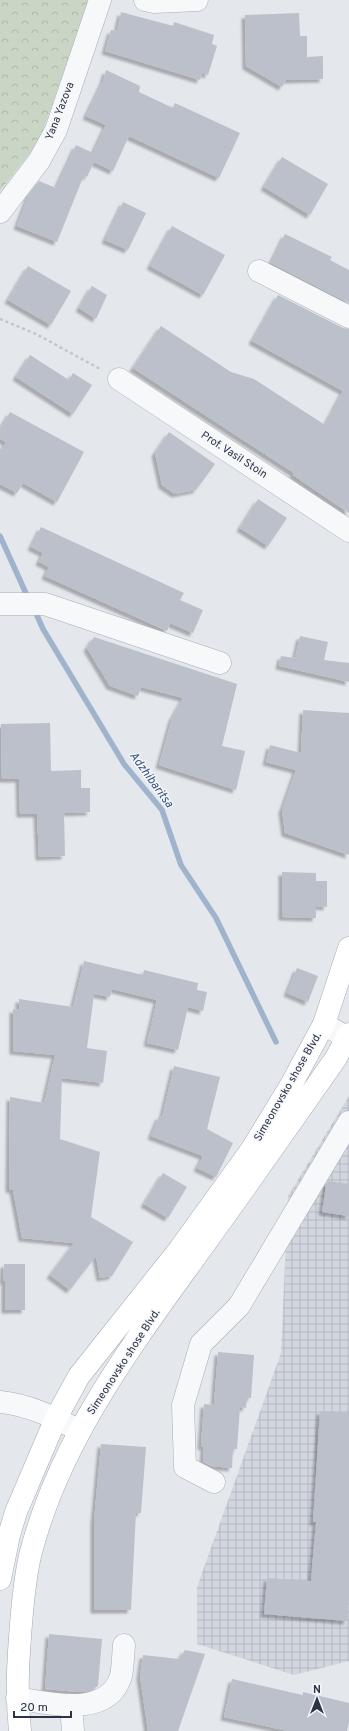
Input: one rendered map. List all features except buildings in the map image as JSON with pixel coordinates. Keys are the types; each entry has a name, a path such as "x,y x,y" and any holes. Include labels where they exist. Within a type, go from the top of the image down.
{"main road":[{"name":"Simeonovsko shose Blvd.","path":"0,1579 9,1535 16,1512 56,1418 79,1376 179,1250 252,1149 291,1085 324,1024 349,948"},
{"name":"Simeonovsko shose Blvd.","path":"20,1731 17,1678 24,1585 40,1520 64,1464 80,1431 122,1361 327,1071 349,1037"}],"street":[{"name":"Yana Yazova","path":"0,212 39,162 56,130 100,0"},
{"path":"145,0 154,2 197,0"},
{"path":"259,271 349,317"},
{"name":"Prof. Vasil Stoin","path":"119,379 349,531"},
{"path":"0,604 45,604 220,663"},
{"name":"Simeonovsko shose Blvd.","path":"324,1024 349,1037"},
{"path":"214,1482 185,1467 183,1405 201,1344 239,1306 349,1122"},
{"path":"0,1402 19,1404 56,1418 80,1431"},
{"path":"17,1698 71,1706 83,1705 99,1700 113,1690 120,1676 124,1645"},
{"path":"71,1706 73,1731"}],"path":[{"path":"0,320 36,334 119,379"}],"shaded area":[{"path":"349,1096 349,1661 294,1675 197,1644 197,1587 281,1353 288,1196"}],"green space":[{"path":"0,0 89,0 39,142 0,191"}],"waterway":[{"name":"Adzhibaritsa","path":"0,536 29,600"},
{"name":"Adzhibaritsa","path":"34,609 43,629 124,764 162,810 181,865 216,918 276,1042"}]}
